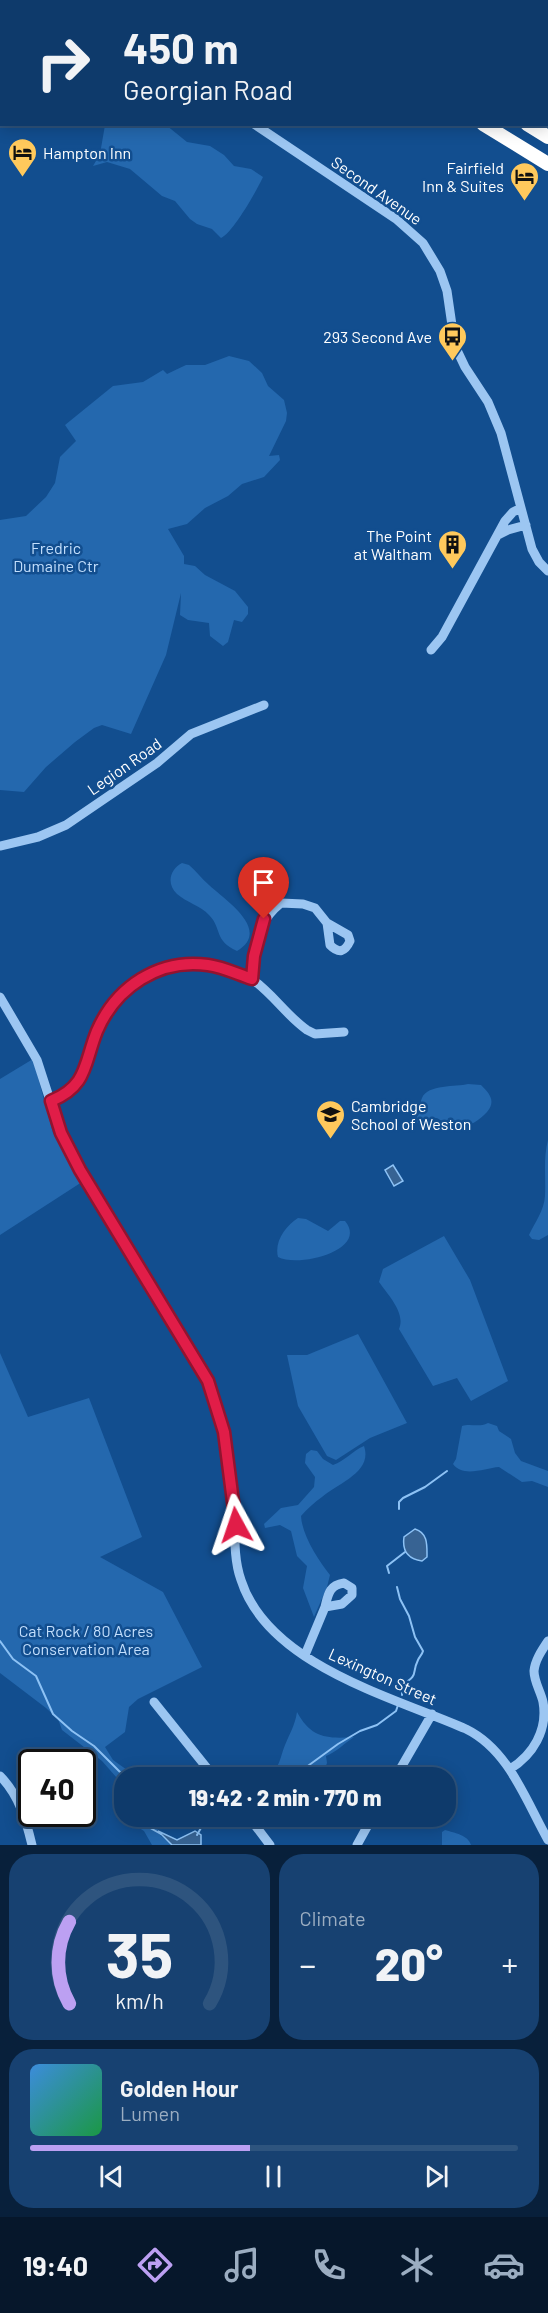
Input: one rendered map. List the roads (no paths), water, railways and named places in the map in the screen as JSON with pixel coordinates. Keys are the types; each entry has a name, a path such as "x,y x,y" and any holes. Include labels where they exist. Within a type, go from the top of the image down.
{"highway":[{"path":"486,126 548,164"},
{"path":"530,126 548,137"}],"street":[{"name":"Second Avenue","path":"257,126 396,219 429,251 446,286 455,346 464,366 488,402 498,425 509,455 535,555 548,571"},
{"path":"431,650 442,637 507,518 521,508"},
{"path":"495,539 504,531 526,525"},
{"name":"Legion Road","path":"0,846 38,837 66,825 157,763 191,734 264,705"},
{"path":"252,979 254,956 264,919 281,903 303,904 315,908 327,923"},
{"path":"51,1101 70,1090 82,1078 96,1034 109,1008 125,990 140,979 166,967 194,964 214,966 252,979 307,1030 315,1034 344,1032"},
{"name":"Lexington Street","path":"0,997 35,1055 61,1133 80,1170 183,1338 210,1387 225,1438 235,1507 237,1564 244,1590 258,1613 269,1626 305,1655 341,1676 432,1714 479,1736 492,1746 510,1769 548,1840"},
{"path":"305,1655 325,1607"},
{"path":"510,1769 530,1751 541,1736 544,1726 544,1704 534,1669 548,1641"},
{"path":"154,1702 206,1767"},
{"path":"401,1767 432,1714"},
{"path":"0,1776 13,1791 20,1806 32,1845"},
{"name":"Lexington Street","path":"534,1815 548,1824"},
{"path":"256,1827 270,1845"},
{"path":"357,1845 367,1827"}],"waterway":[{"path":"399,1509 399,1502 403,1498 425,1487 447,1471"},
{"path":"389,1573 387,1566 405,1552"},
{"path":"397,1587 415,1637 423,1651 413,1676 402,1685 402,1695"},
{"path":"0,1641 13,1659 36,1676 53,1714 94,1746 115,1767"},
{"path":"306,1767 338,1744 360,1731 377,1725 396,1711 398,1705"},
{"path":"148,1827 161,1834"},
{"path":"197,1835 202,1827"}],"place":[{"name":"Hampton Inn","path":"22,178"},
{"name":"Fairfield Inn & Suites","path":"525,202"},
{"name":"293 Second Ave","path":"453,362"},
{"name":"The Point at Waltham","path":"453,570"},
{"name":"Cambridge School of Weston","path":"330,1140"}],"park label":[{"name":"Fredric Dumaine Ctr","path":"56,556"},
{"name":"Cat Rock / 80 Acres Conservation Area","path":"86,1639"}]}
